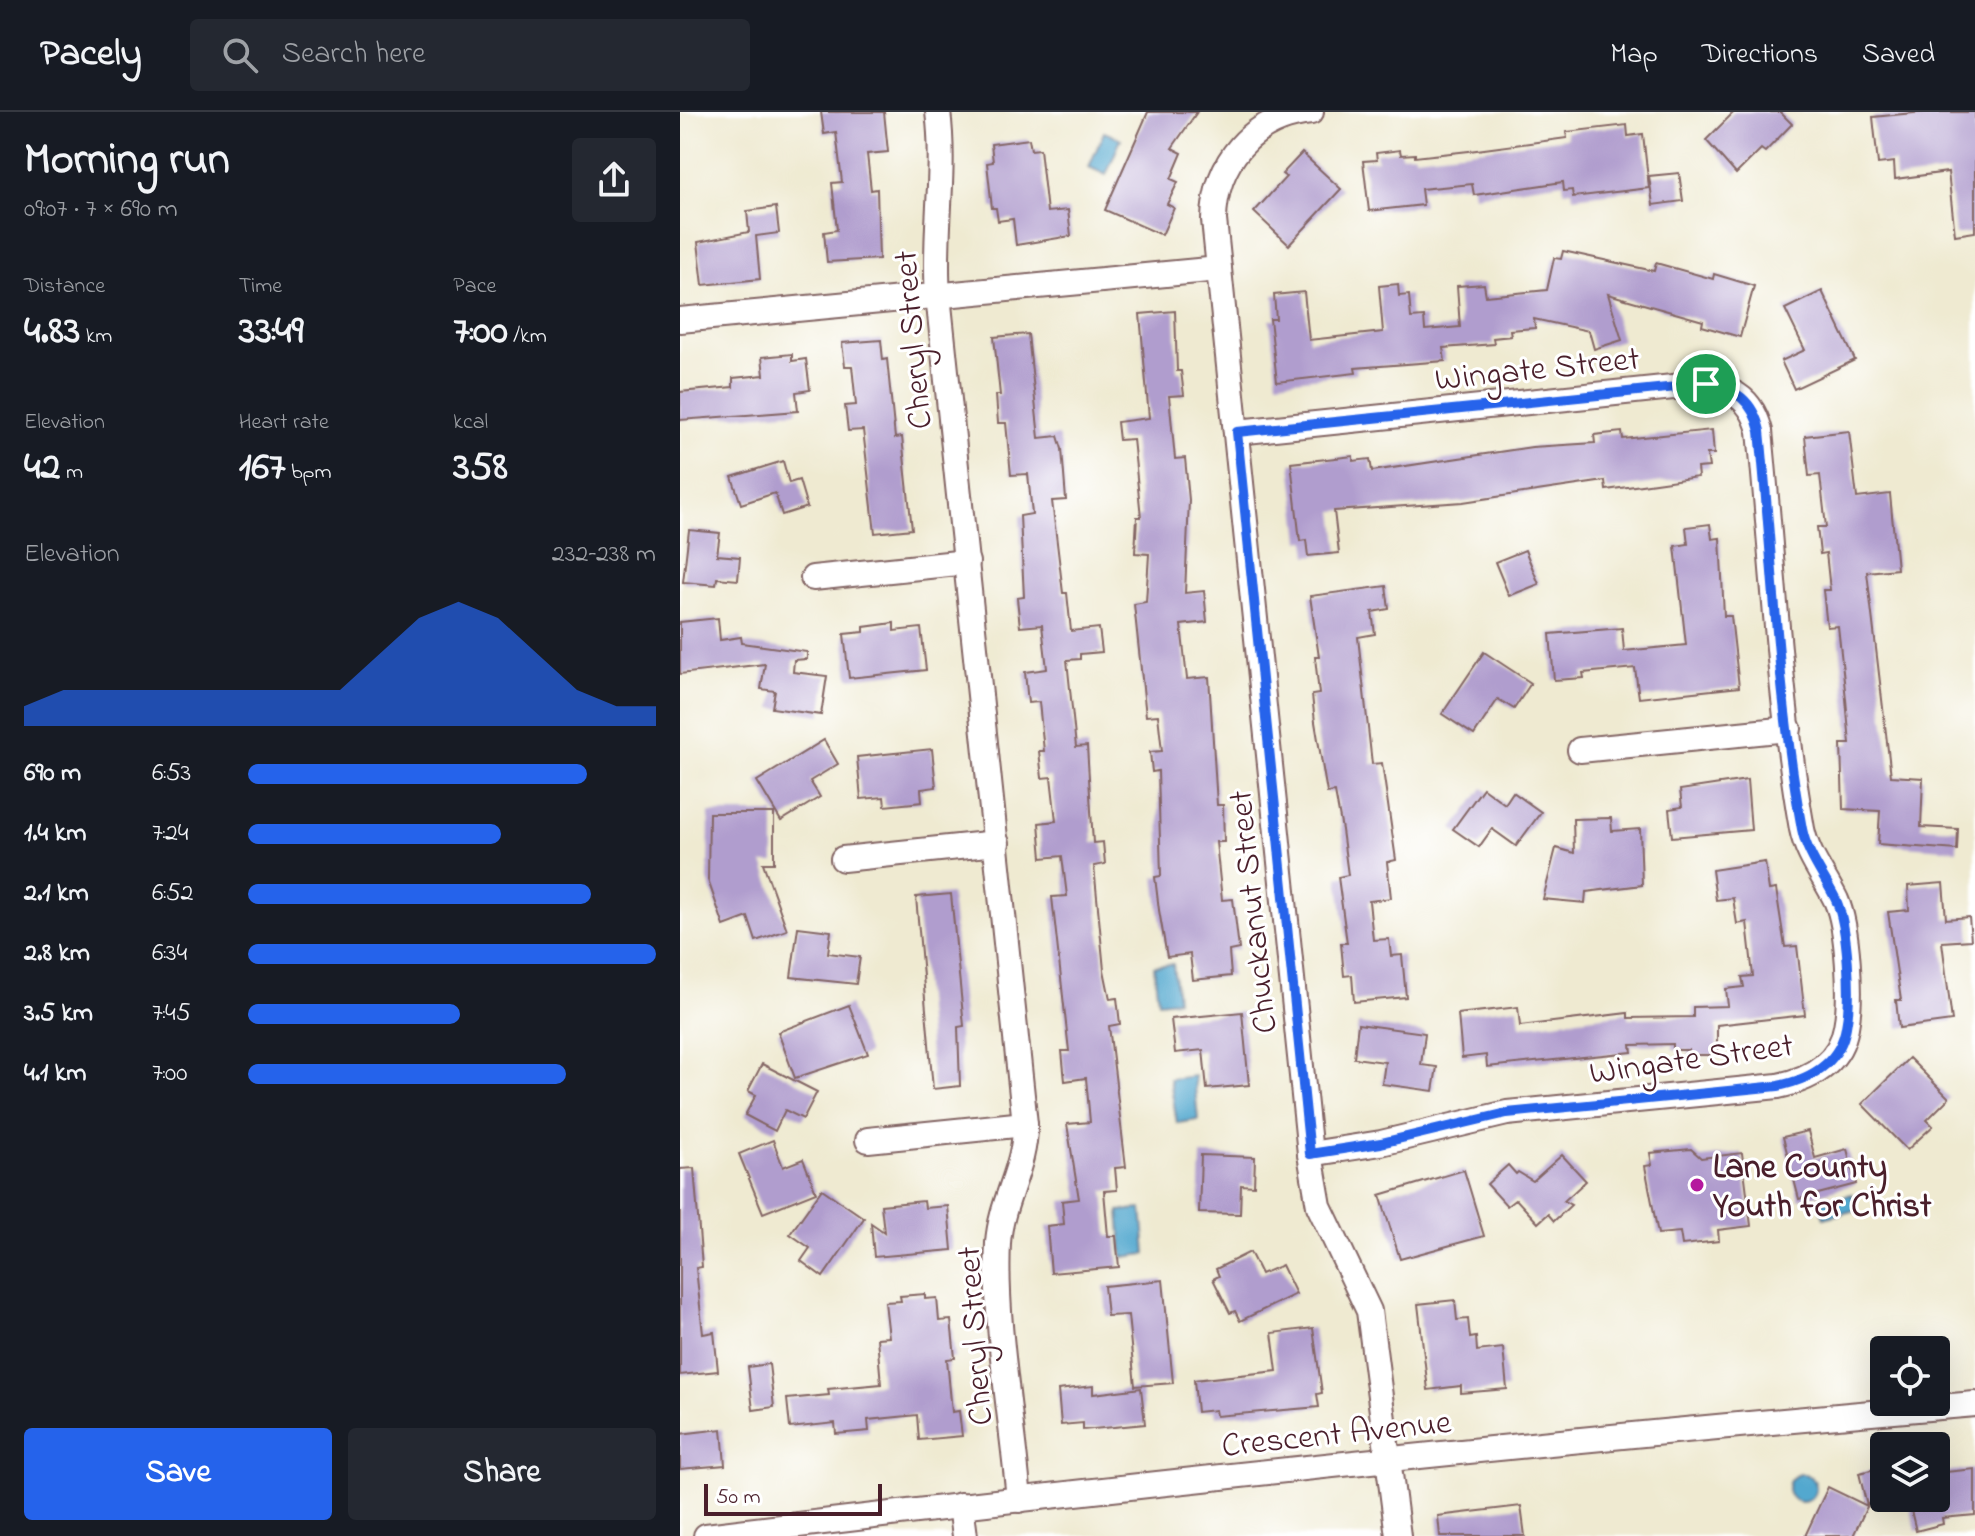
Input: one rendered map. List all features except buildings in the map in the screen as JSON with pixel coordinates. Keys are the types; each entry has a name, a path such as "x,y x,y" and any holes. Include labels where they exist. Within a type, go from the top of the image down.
{"street":[{"name":"Cheryl Street","path":"938,112 941,159 935,233 938,295 1025,1124 1024,1157 1001,1222 998,1271 1019,1500"},
{"name":"Chuckanut Street","path":"1311,112 1278,119 1259,129 1233,154 1214,201 1310,1154 1319,1206 1369,1311 1398,1536"},
{"path":"680,320 1219,269"},
{"name":"Wingate Street","path":"1237,432 1683,386 1722,386 1736,392 1754,412 1760,431 1789,729 1805,842 1835,899 1841,919 1848,1015 1840,1046 1823,1068 1810,1077 1778,1086 1498,1114 1381,1143 1310,1154"},
{"path":"813,578 967,562"},
{"path":"1580,750 1789,729"},
{"path":"843,859 997,843"},
{"path":"868,1140 1025,1124"},
{"name":"Crescent Avenue","path":"706,1536 961,1505 1593,1438 1975,1404"},
{"path":"961,1505 965,1536"}],"water":[{"path":"1104,132 1121,139 1106,175 1089,167"},
{"path":"1173,964 1177,1000 1158,1002 1154,966"},
{"path":"1194,1076 1198,1120 1177,1123 1170,1079"},
{"path":"1852,1194 1856,1210 1824,1218 1819,1203"},
{"path":"1142,1209 1146,1254 1123,1257 1119,1211"},
{"path":"1802,1474 1812,1478 1816,1488 1812,1498 1802,1502 1792,1498 1788,1488 1792,1478"}],"place":[{"name":"Lane County Youth for Christ","path":"1697,1185"}],"route":[{"path":"1706,384 1722,386 1746,400 1760,431 1789,729 1802,827 1805,842 1835,899 1841,919 1849,1002 1846,1031 1840,1046 1823,1068 1795,1083 1507,1113 1467,1120 1381,1143 1310,1154 1237,432 1706,384"}]}
